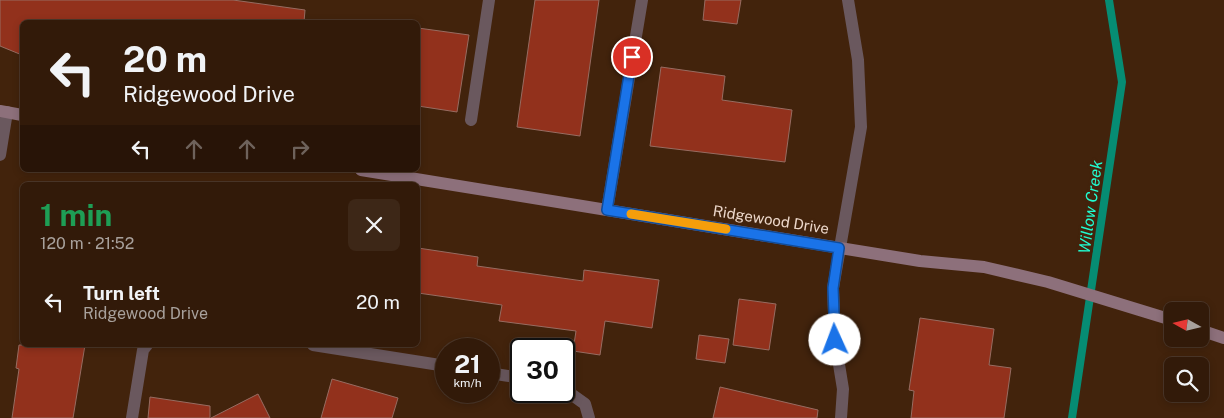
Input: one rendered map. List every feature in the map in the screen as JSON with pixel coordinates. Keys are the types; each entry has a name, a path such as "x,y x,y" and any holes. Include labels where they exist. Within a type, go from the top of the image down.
{"street":[{"path":"471,120 489,0"},
{"path":"607,210 642,0"},
{"path":"840,418 843,389 835,340 833,288 861,127 858,60 848,0"},
{"path":"0,155 4,112 20,115"},
{"name":"Ridgewood Drive","path":"373,172 920,261 984,267 1076,289 1164,317"},
{"path":"1209,333 1224,338"},
{"path":"132,418 143,350 145,347"},
{"path":"326,347 435,364"},
{"path":"575,397 585,404 589,418"}],"building":[{"path":"0,0 233,0 305,10 304,20 20,20 20,54 0,46"},
{"path":"535,0 599,0 580,136 517,127"},
{"path":"705,0 741,0 737,24 703,20"},
{"path":"420,28 469,35 457,112 420,106"},
{"path":"661,67 725,76 722,100 792,110 785,162 650,146"},
{"path":"420,248 478,257 477,266 583,281 584,270 659,280 652,328 605,321 600,355 575,351 576,331 499,321 502,305 420,293"},
{"path":"739,299 776,304 769,350 733,345"},
{"path":"920,318 994,329 989,365 1011,368 1004,418 911,418 914,391 909,390"},
{"path":"699,335 729,339 725,363 696,359"},
{"path":"19,345 20,347 85,347 73,418 12,418 19,369 16,368"},
{"path":"332,379 398,398 392,418 321,418"},
{"path":"720,387 818,410 817,418 713,418"},
{"path":"258,394 270,418 211,418"},
{"path":"150,397 210,406 210,418 148,418"}],"waterway":[{"name":"Willow Creek","path":"1072,418 1122,82 1109,0"}],"slow traffic":[{"path":"631,214 726,229"}],"route":[{"path":"632,57 607,210 839,248 833,288 835,340"}]}
